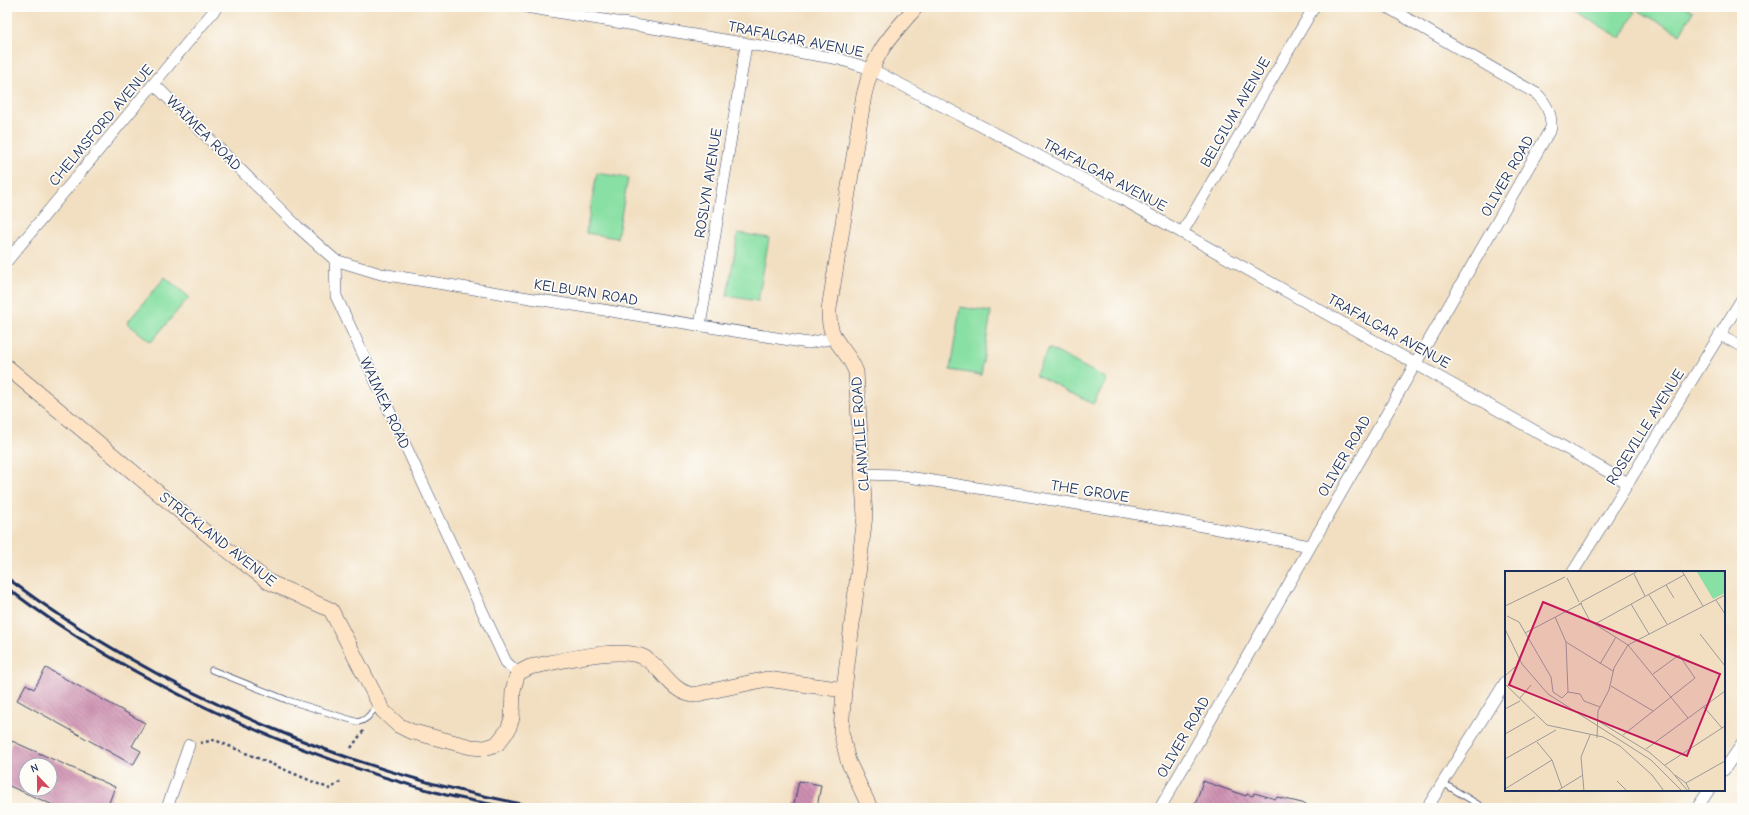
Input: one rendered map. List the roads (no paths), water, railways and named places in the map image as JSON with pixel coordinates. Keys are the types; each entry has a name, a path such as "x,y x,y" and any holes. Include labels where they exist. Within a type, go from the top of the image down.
{"street":[{"name":"CHELMSFORD AVENUE","path":"7,261 217,7"},
{"name":"TRAFALGAR AVENUE","path":"526,7 746,45 839,59 871,69 1120,198 1628,483"},
{"name":"CLANVILLE ROAD","path":"870,808 848,761 843,746 841,731 844,690 866,516 856,372 853,364 834,338 829,324 829,309 864,95 871,69 884,44 916,7"},
{"name":"BELGIUM AVENUE","path":"1182,233 1314,7"},
{"name":"OLIVER ROAD","path":"1160,808 1551,128 1552,118 1544,101 1537,94 1387,7"},
{"name":"ROSLYN AVENUE","path":"700,326 746,45"},
{"name":"WAIMEA ROAD","path":"154,84 298,227 334,260 336,296 506,662 518,672"},
{"name":"KELBURN ROAD","path":"334,260 381,274 808,343 834,338"},
{"name":"ROSEVILLE AVENUE","path":"1574,571 1742,299"},
{"path":"1720,335 1742,346"},
{"name":"STRICKLAND AVENUE","path":"7,367 217,542 269,582 331,610 383,711 398,725 410,731 471,747 485,748 497,744 508,730 512,718 513,690 518,672"},
{"name":"THE GROVE","path":"863,474 896,475 1115,510 1310,546"},
{"path":"518,672 530,667 625,652 639,654 649,660 676,688 687,694 700,695 752,681 767,679 844,690"},
{"path":"1427,808 1505,683"},
{"path":"1725,769 1742,744"},
{"path":"167,808 189,745"},
{"path":"1697,808 1709,791"}],"lane":[{"path":"212,670 287,700 358,722 365,720 376,707 380,705"},
{"path":"1443,783 1484,808"}],"railway":[{"path":"7,578 67,620 130,658 195,693 262,724 332,752 402,775 473,794 545,808"},
{"path":"7,588 56,623 108,656 161,685 216,712 273,737 330,759 388,778 446,795 511,808"}]}
